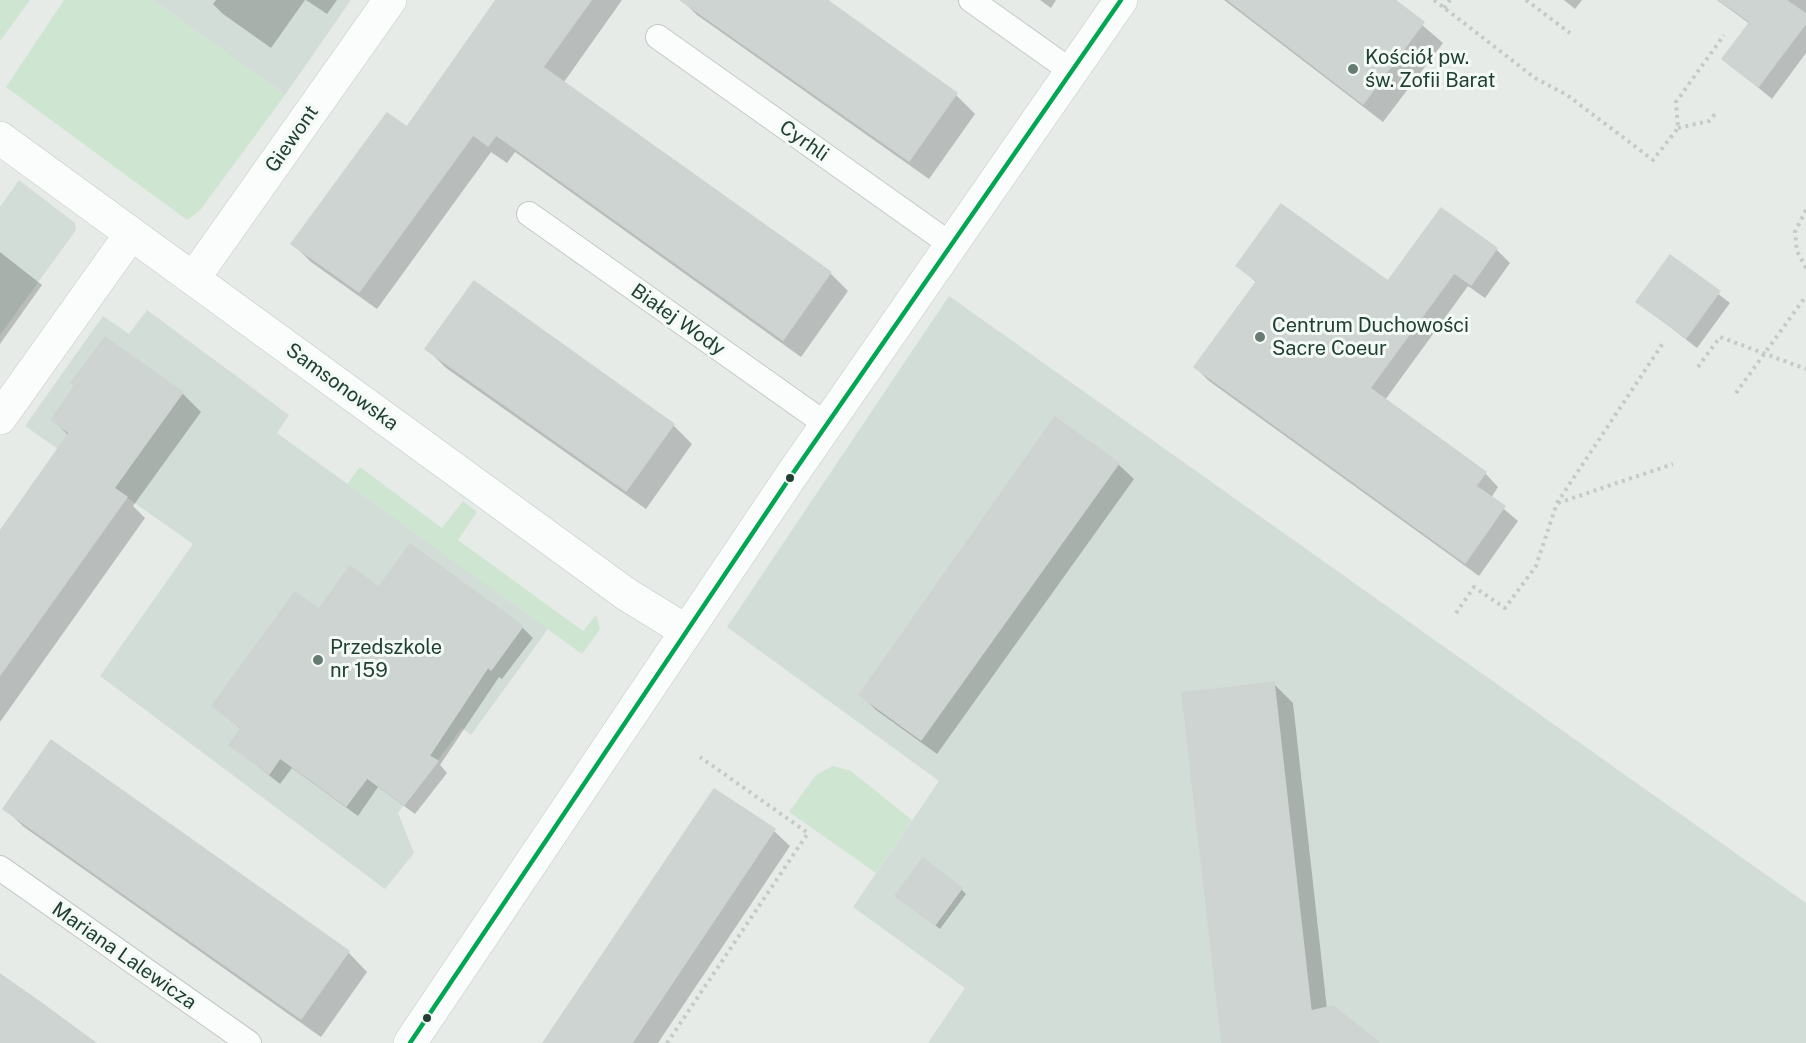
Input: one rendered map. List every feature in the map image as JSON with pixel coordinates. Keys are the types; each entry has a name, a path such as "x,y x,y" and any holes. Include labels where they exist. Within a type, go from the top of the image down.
{"street":[{"name":"Giewont","path":"193,279 390,0"},
{"path":"410,1043 686,630 950,244 1121,0"},
{"name":"Samsonowska","path":"0,138 626,594 686,630"},
{"path":"0,418 131,234"}],"lane":[{"path":"971,0 1071,71"},
{"name":"Cyrhli","path":"658,37 950,244"},
{"name":"Białej Wody","path":"529,214 827,425"},
{"name":"Mariana Lalewicza","path":"0,868 249,1043"}],"path":[{"path":"1434,0 1535,78 1567,94 1653,160 1678,128 1709,121 1716,113"},
{"path":"1444,8 1450,0"},
{"path":"1526,0 1570,33"},
{"path":"1678,128 1676,102 1724,35"},
{"path":"1806,210 1795,232 1797,251 1806,268"},
{"path":"1736,393 1806,296"},
{"path":"1698,367 1720,337 1763,355 1806,369"},
{"path":"1456,613 1474,587 1505,608 1536,566 1557,503 1663,343"},
{"path":"1557,503 1673,464"},
{"path":"667,1043 808,833 700,757"}],"shaded area":[{"path":"153,0 351,0 285,95"},
{"path":"19,180 75,223 76,230 0,335 0,207"},
{"path":"949,296 1806,903 1806,1043 928,1043 965,988 853,907 939,781 727,627"},
{"name":"Przedszkole nr 159","path":"147,310 289,415 277,433 548,629 471,735 462,728 398,813 414,853 385,889 100,676 193,544 25,426 103,316 129,334"}],"green space":[{"path":"0,0 30,0 0,41"},
{"path":"64,0 153,0 285,95 201,209 187,220 6,87"},
{"path":"360,467 442,528 463,501 477,512 458,540 583,631 596,615 600,629 582,654 347,484"},
{"path":"833,766 851,771 912,820 876,873 789,812 816,775"}],"building":[{"path":"496,0 591,0 543,67 831,272 783,340 496,135 488,146 473,135 359,292 291,244 387,113 407,127"},
{"path":"680,0 827,0 957,93 909,161"},
{"name":"Kościół pw. św. Zofii Barat","path":"1228,0 1395,0 1424,22 1363,104"},
{"path":"1719,0 1786,0 1806,14 1806,23 1758,87 1722,59 1750,22"},
{"path":"1281,204 1388,281 1441,208 1497,248 1471,285 1454,273 1370,388 1486,472 1476,486 1505,506 1465,563 1194,367 1257,281 1236,266"},
{"path":"1670,255 1720,291 1686,338 1636,302"},
{"path":"474,281 674,424 626,491 425,349"},
{"path":"105,337 183,392 114,488 127,497 0,675 0,531 69,433 51,420 75,386 71,383"},
{"path":"1055,417 1119,463 921,740 859,695"},
{"path":"410,544 523,626 491,670 488,667 429,756 438,761 404,805 367,778 346,806 280,758 269,774 229,745 241,728 212,706 295,592 319,609 350,566 379,587"},
{"path":"1274,682 1311,1011 1333,1006 1380,1043 1222,1043 1182,693"},
{"path":"51,740 349,951 301,1019 3,809"},
{"path":"714,789 775,829 632,1043 543,1043"},
{"path":"923,858 962,888 935,925 895,896"},
{"path":"0,974 40,1002 96,1043 0,1043"}],"transit line":[{"path":"410,1043 791,476 1121,0"}],"place":[{"name":"Kościół pw. św. Zofii Barat","path":"1353,69"},
{"name":"Centrum Duchowości Sacre Coeur","path":"1260,337"},
{"name":"Przedszkole nr 159","path":"318,660"}]}
